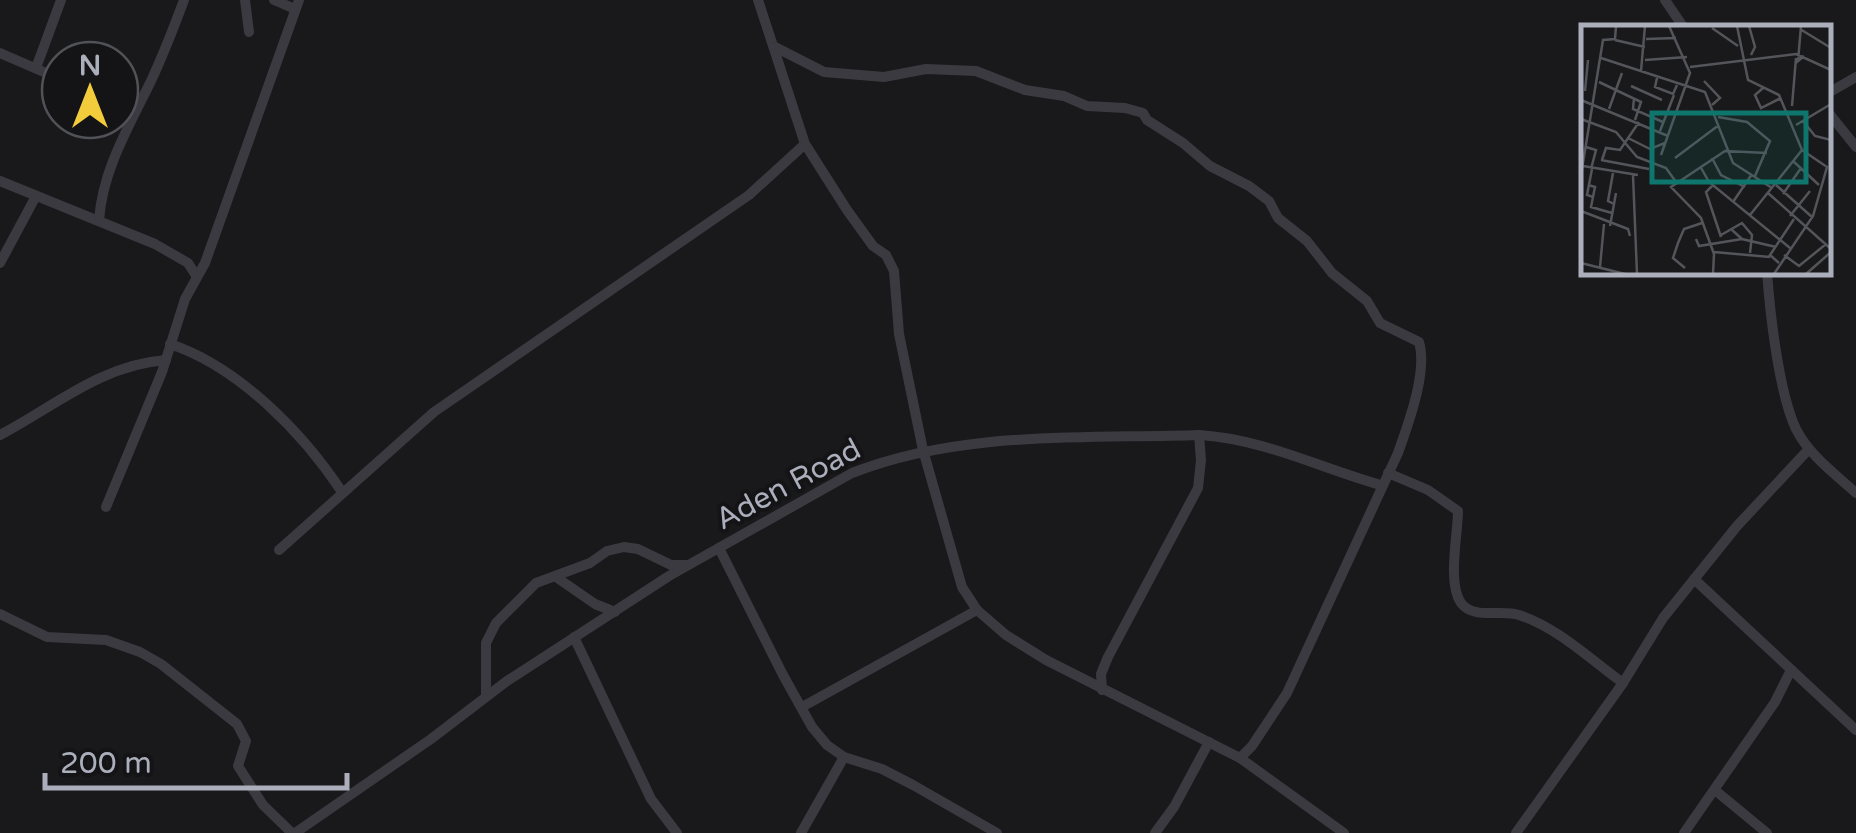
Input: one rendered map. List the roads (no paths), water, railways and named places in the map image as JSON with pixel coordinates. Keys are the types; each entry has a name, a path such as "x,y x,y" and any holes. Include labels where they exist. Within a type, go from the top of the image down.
{"street":[{"path":"36,68 61,0"},
{"path":"140,99 184,0"},
{"path":"245,0 249,32"},
{"path":"106,507 166,360 185,299 204,263 297,4 274,0"},
{"path":"758,0 805,144 847,210 894,271 899,334 922,450 962,586 977,610 1006,634 1102,690 1240,758 1344,833"},
{"path":"1665,0 1682,25"},
{"path":"775,47 824,72 884,76 952,68 976,71 1025,90 1064,96 1087,106 1133,109 1210,166 1250,186 1269,201 1271,209 1307,241 1332,273 1368,301 1380,324 1419,342 1423,358 1414,398 1388,473 1287,693 1240,758"},
{"path":"0,53 40,70"},
{"path":"1831,91 1856,78"},
{"path":"1831,116 1856,147"},
{"path":"99,221 102,189 121,140"},
{"path":"280,550 434,412 749,195 805,144"},
{"path":"0,181 176,254 188,263 196,277"},
{"path":"0,264 36,196"},
{"path":"1767,275 1770,315 1796,428 1809,449 1856,493"},
{"path":"170,344 214,366 256,395 294,429 342,492"},
{"path":"0,435 96,377 143,362 166,360"},
{"path":"1102,690 1101,674 1108,657 1198,488 1200,435"},
{"name":"Aden Road","path":"294,833 453,724 486,694 688,565 852,473 922,450 1021,440 1233,437 1303,456 1381,485"},
{"path":"1516,833 1622,683 1662,618 1736,526 1809,449"},
{"path":"1388,473 1428,490 1458,511 1455,574 1463,606 1479,613 1522,616 1542,625 1622,683"},
{"path":"486,694 486,642 496,623 544,578 590,564 607,551 624,547 671,565 688,565"},
{"path":"719,548 812,727 827,745 844,757 882,769 998,833"},
{"path":"556,577 596,604 616,612"},
{"path":"1694,579 1856,730"},
{"path":"802,707 977,610"},
{"path":"0,614 46,636 106,640 162,664 237,724 246,741 238,766 263,805 294,833"},
{"path":"574,637 651,799 678,833"},
{"path":"1684,833 1775,702 1791,670"},
{"path":"1156,833 1209,742"},
{"path":"801,833 844,757"},
{"path":"1716,791 1766,833"}]}
